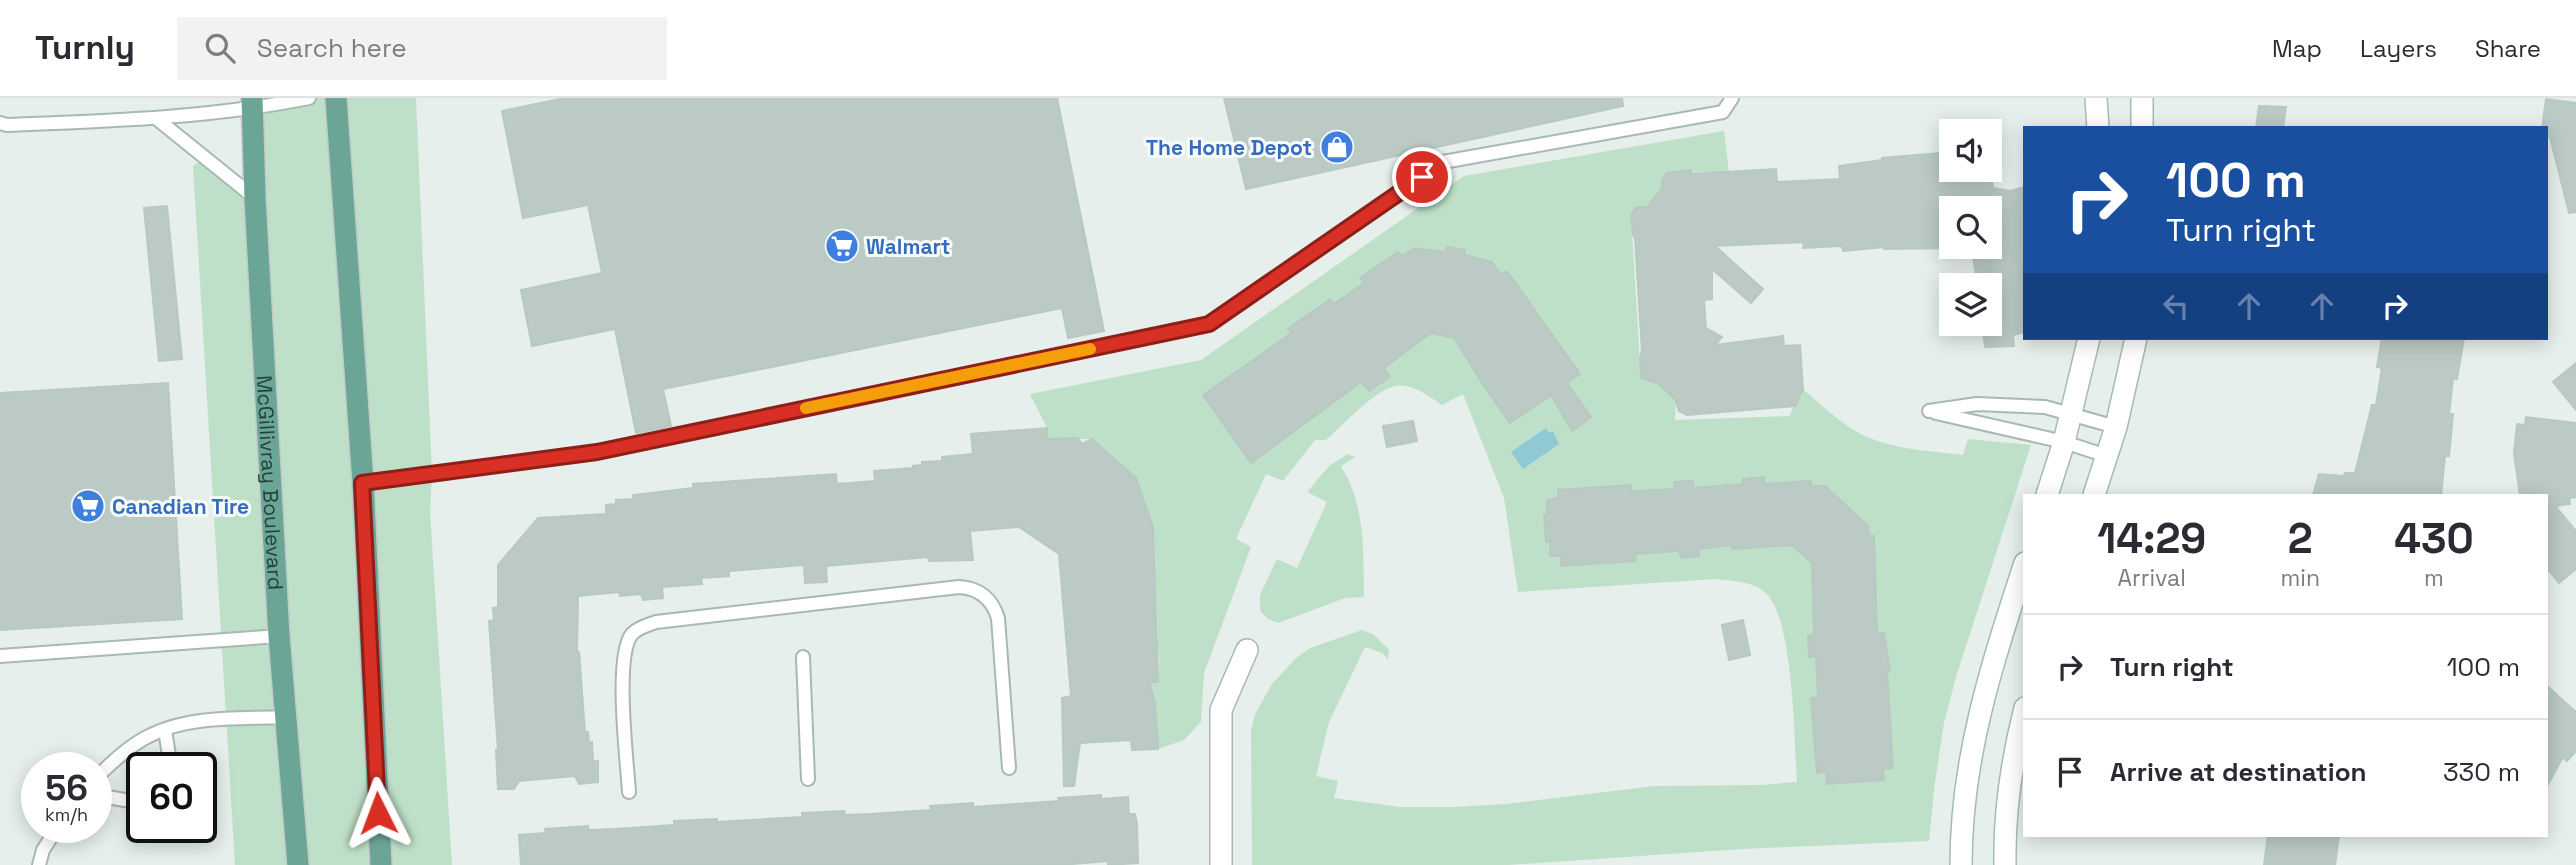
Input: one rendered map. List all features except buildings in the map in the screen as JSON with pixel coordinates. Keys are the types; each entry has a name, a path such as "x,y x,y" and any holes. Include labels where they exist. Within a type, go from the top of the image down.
{"main road":[{"path":"336,98 362,483 381,865"},
{"name":"McGillivray Boulevard","path":"252,104 279,636 298,865"}],"street":[{"path":"2096,98 2098,126"},
{"path":"2142,98 2142,126"},
{"path":"2047,494 2064,442 2089,340"},
{"path":"2094,494 2116,427 2136,340"},
{"path":"1961,865 1961,833 1968,773 1981,702 2023,569"},
{"path":"1221,865 1221,710 1247,650"},
{"path":"2005,865 2011,777 2023,718"}],"lane":[{"path":"0,123 7,125 157,119 309,98"},
{"path":"362,483 597,452 1209,324 1443,162 1723,112 1732,98"},
{"path":"157,119 255,198"},
{"path":"2107,456 2064,442 1929,411 1977,404 2045,407 2116,427"},
{"path":"629,792 622,663 631,636 640,628 656,622 959,587 971,588 984,595 994,606 998,618 1009,768"},
{"path":"0,656 279,636"},
{"path":"803,657 808,779"},
{"path":"112,763 150,735 182,724 284,717"},
{"path":"165,730 168,752"},
{"path":"39,865 47,843"}],"green space":[{"path":"309,98 416,98 432,475 430,511 452,865 235,865 193,166 205,158 254,198 252,110"},
{"path":"1724,131 1729,172 1667,173 1654,198 1631,215 1641,378 1657,383 1676,399 1675,420 1789,416 1803,389 1846,425 1887,444 1963,455 1968,439 2031,445 1956,677 1944,723 1929,841 1742,849 1508,865 1252,865 1251,730 1255,714 1272,684 1296,658 1310,648 1362,630 1373,634 1389,650 1388,659 1382,653 1365,647 1329,722 1316,776 1338,781 1334,798 1400,807 1455,807 1506,804 1655,786 1797,782 1788,656 1776,609 1767,594 1756,586 1716,579 1518,592 1504,498 1463,394 1442,405 1415,389 1396,386 1378,394 1326,440 1315,440 1283,481 1266,474 1236,539 1251,547 1204,673 1201,722 1184,740 1158,749 1155,703 1149,682 1158,682 1159,654 1150,654 1150,640 1158,640 1153,527 1136,478 1092,439 1047,439 1047,428 1030,394 1201,360 1464,176"},
{"path":"1348,454 1355,457 1341,466 1355,497 1362,529 1364,597 1345,598 1278,623 1268,619 1260,611 1260,595 1277,559 1297,568 1327,502 1307,492 1329,466"}],"water":[{"path":"1546,428 1549,433 1553,431 1559,444 1523,469 1511,452"}],"slow traffic":[{"path":"806,408 1090,349"}],"place":[{"name":"The Home Depot","path":"1337,147"},
{"name":"Walmart","path":"842,246"},
{"name":"Canadian Tire","path":"88,506"}],"route":[{"path":"378,813 362,483 597,452 1209,324 1422,177"}]}
